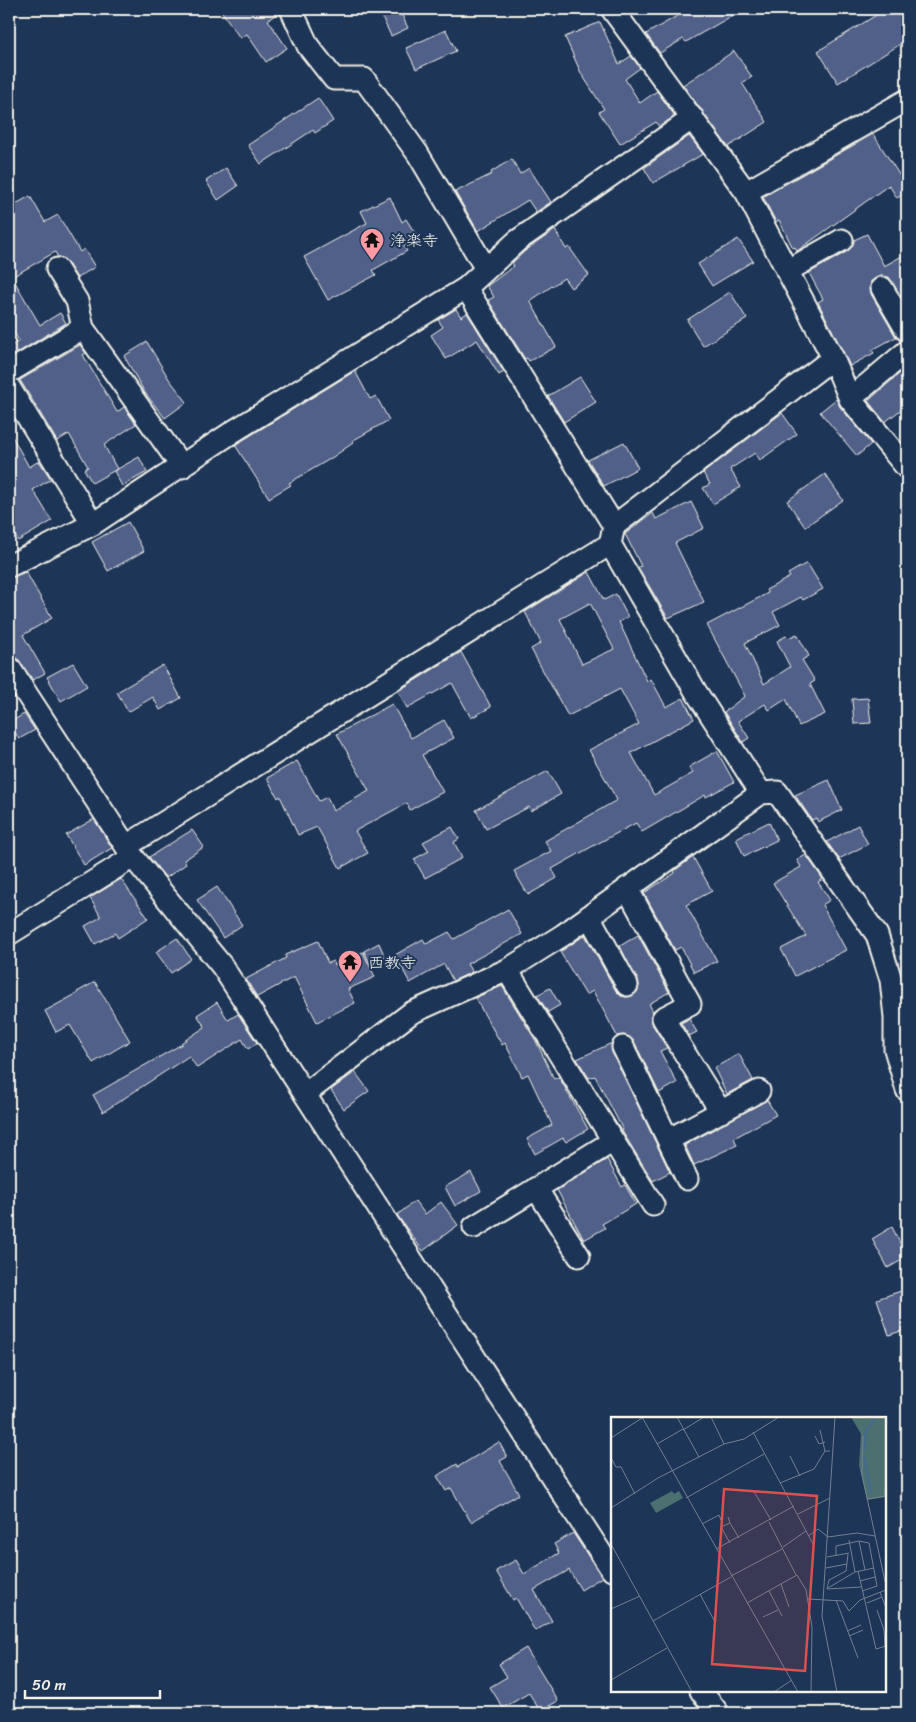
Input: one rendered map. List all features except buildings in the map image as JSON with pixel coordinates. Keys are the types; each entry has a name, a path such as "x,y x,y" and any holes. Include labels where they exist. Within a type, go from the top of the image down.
{"street":[{"path":"291,9 308,46 334,79 364,79 418,154 486,269"},
{"path":"612,9 746,192 833,358 850,399 907,468"},
{"path":"746,192 907,100"},
{"path":"9,566 93,524 234,431 466,288 517,241 693,118"},
{"path":"787,271 842,240"},
{"path":"57,269 77,301 83,328 182,467"},
{"path":"466,288 612,535 696,692 762,793"},
{"path":"882,288 907,331"},
{"path":"9,372 83,328"},
{"path":"850,399 907,351"},
{"path":"9,934 131,851 612,535 833,358"},
{"path":"9,387 93,524"},
{"path":"9,667 131,851 222,966 611,1568"},
{"path":"305,1094 411,1013 507,970 563,936 627,888 762,793 777,792 876,935 901,1017 894,1049 907,1090"},
{"path":"627,888 690,1004 663,1018 721,1112"},
{"path":"589,916 627,985"},
{"path":"507,970 653,1205"},
{"path":"622,1047 687,1179"},
{"path":"668,1140 759,1090"},
{"path":"474,1227 613,1141"},
{"path":"536,1188 579,1256"},
{"path":"702,1692 718,1713"}],"place":[{"name":"浄楽寺","path":"372,261"},
{"name":"西教寺","path":"350,983"}]}
